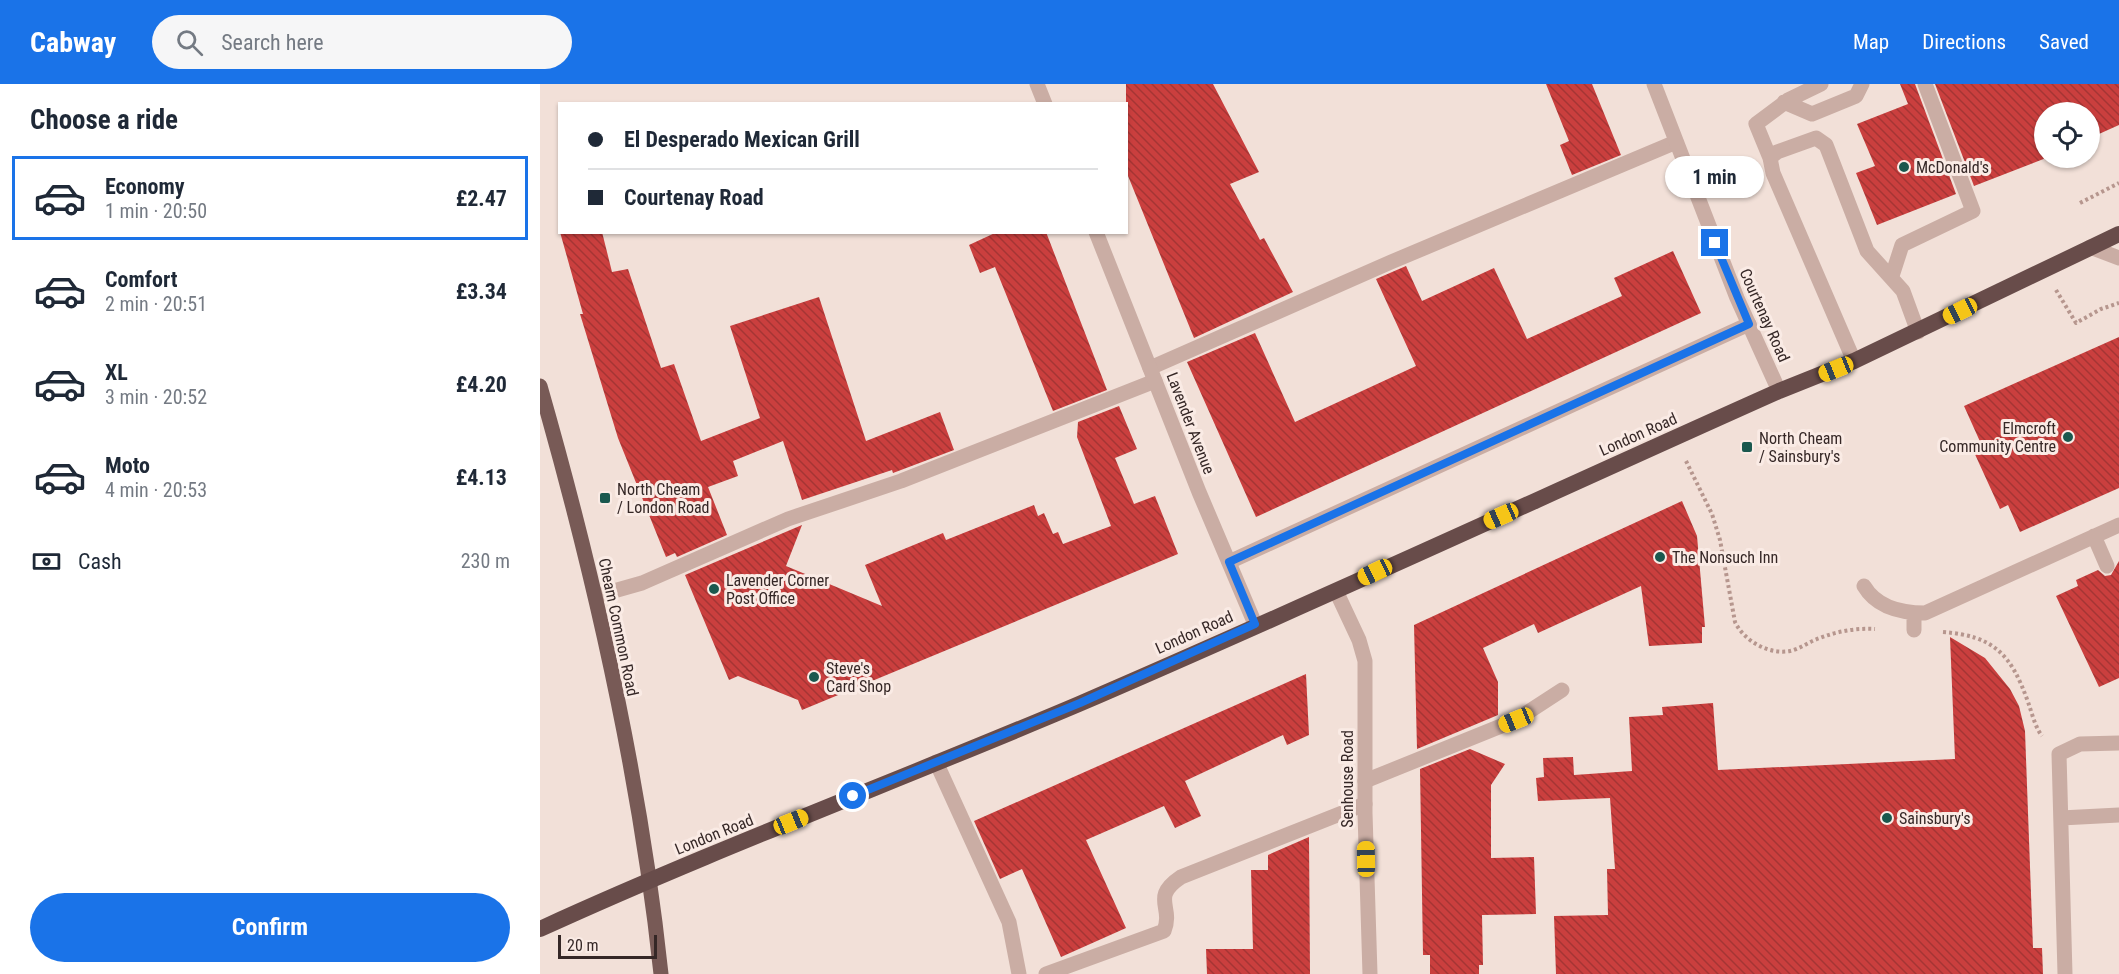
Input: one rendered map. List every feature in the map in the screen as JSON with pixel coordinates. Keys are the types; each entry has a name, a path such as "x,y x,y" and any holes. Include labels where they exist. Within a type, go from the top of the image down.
{"highway":[{"name":"London Road","path":"540,929 651,879 1080,703 1255,624 1336,591 1779,391 1918,332 2119,234"}],"main road":[{"name":"Cheam Common Road","path":"540,386 596,596 651,879 661,974"}],"street":[{"path":"1037,84 1044,102"},
{"name":"Courtenay Road","path":"1654,84 1749,324 1779,391"},
{"path":"1821,84 1784,102 1756,124 1770,158 1773,173 1854,361"},
{"path":"1784,102 1812,114 1856,96 1862,84"},
{"path":"1892,276 1902,244 1973,211 1925,84"},
{"path":"1770,158 1778,152 1816,138 1826,144 1867,250 1903,291 1918,332"},
{"path":"596,596 642,582 788,519 901,481 1153,375 1391,262 1676,142"},
{"name":"Lavender Avenue","path":"1097,234 1255,624"},
{"path":"2090,247 2119,258"},
{"path":"1229,562 1749,324"},
{"path":"1864,586 1881,604 1898,611 1925,613 2119,525"},
{"path":"2094,536 2107,566"},
{"name":"Senhouse Road","path":"1336,591 1359,640 1365,662 1365,804 1370,974"},
{"path":"1914,613 1914,630"},
{"path":"1365,782 1516,720 1562,690"},
{"path":"2065,974 2059,754 2080,744 2119,743"},
{"path":"936,762 1009,922 1019,974"},
{"path":"1046,974 1164,931 1167,924 1163,896 1169,885 1181,877 1365,804"},
{"path":"2061,818 2119,815"}],"path":[{"path":"2080,203 2119,183"},
{"path":"2044,270 2076,323 2101,309 2119,303"},
{"path":"1674,438 1712,514 1720,540 1735,622 1739,630 1764,648 1778,652 1792,651 1820,638 1856,628 1969,634 1993,644 2010,663 2022,685 2039,733 2059,754"}],"building":[{"path":"1126,84 1213,84 1259,172 1230,184 1260,240 1264,238 1293,292 1194,338 1128,176 1128,102 1126,102"},
{"path":"1546,84 1592,84 1621,155 1572,175 1560,145 1569,141"},
{"path":"1900,84 1915,84 1956,194 1877,225 1856,173 1875,166 1857,124 1908,104"},
{"path":"1935,84 2119,84 2119,125 2100,134 2100,102 2034,102 2034,163 1974,186"},
{"path":"561,234 602,234 612,272 628,269 661,368 674,364 701,441 760,418 730,326 819,297 866,441 940,412 954,450 893,473 892,470 802,500 783,441 733,461 738,476 708,487 727,535 677,557 675,553 666,557 618,438 580,314 583,314"},
{"path":"993,234 1047,234 1107,390 1053,411 995,267 980,273 969,245"},
{"path":"1673,251 1701,313 1256,517 1187,362 1255,333 1295,422 1416,366 1376,279 1406,266 1422,301 1494,268 1527,339 1622,296 1614,278"},
{"path":"2119,337 2119,488 2020,532 2008,505 2000,509 1973,450 1982,446 1964,406"},
{"path":"1119,406 1137,449 1115,458 1134,504 1155,496 1178,554 802,710 798,700 738,676 729,680 685,575 802,525 786,566 882,606 865,565 943,533 946,540 1034,505 1038,516 1044,513 1053,534 1058,532 1063,544 1111,526 1077,437 1078,422"},
{"path":"1682,501 1697,536 1705,627 1702,627 1702,643 1649,646 1641,586 1538,633 1534,624 1483,648 1498,682 1498,715 1417,749 1414,625"},
{"path":"2119,561 2119,678 2099,687 2056,596 2078,586 2076,580 2098,570 2105,576 2111,575"},
{"name":"Sainsbury's","path":"1950,637 1985,658 2010,689 2019,706 2025,731 2033,948 2042,948 2043,974 1556,974 1554,916 1608,915 1607,869 1615,869 1610,798 1538,801 1536,778 1544,777 1543,758 1573,757 1574,775 1632,771 1629,717 1663,715 1662,707 1713,703 1718,770 1955,759"},
{"path":"1306,674 1309,735 1287,745 1283,735 1185,781 1201,816 1175,828 1164,806 1086,840 1126,928 1061,957 1022,869 1000,879 974,821"},
{"path":"1470,749 1505,764 1491,785 1491,858 1534,857 1536,914 1482,915 1483,965 1479,965 1479,974 1430,974 1430,955 1423,955 1420,769"},
{"path":"1309,837 1310,974 1207,974 1206,949 1253,949 1251,870 1268,870 1268,855"}],"place":[{"name":"McDonald's","path":"1904,167"},
{"name":"Elmcroft Community Centre","path":"2068,437"},
{"name":"North Cheam / Sainsbury's","path":"1747,447"},
{"name":"North Cheam / London Road","path":"605,498"},
{"name":"The Nonsuch Inn","path":"1660,557"},
{"name":"Lavender Corner Post Office","path":"714,589"},
{"name":"Steve's Card Shop","path":"814,677"},
{"name":"Sainsbury's","path":"1887,818"}],"route":[{"path":"853,796 1080,703 1255,624 1229,562 1666,364 1749,324 1715,243"}]}
